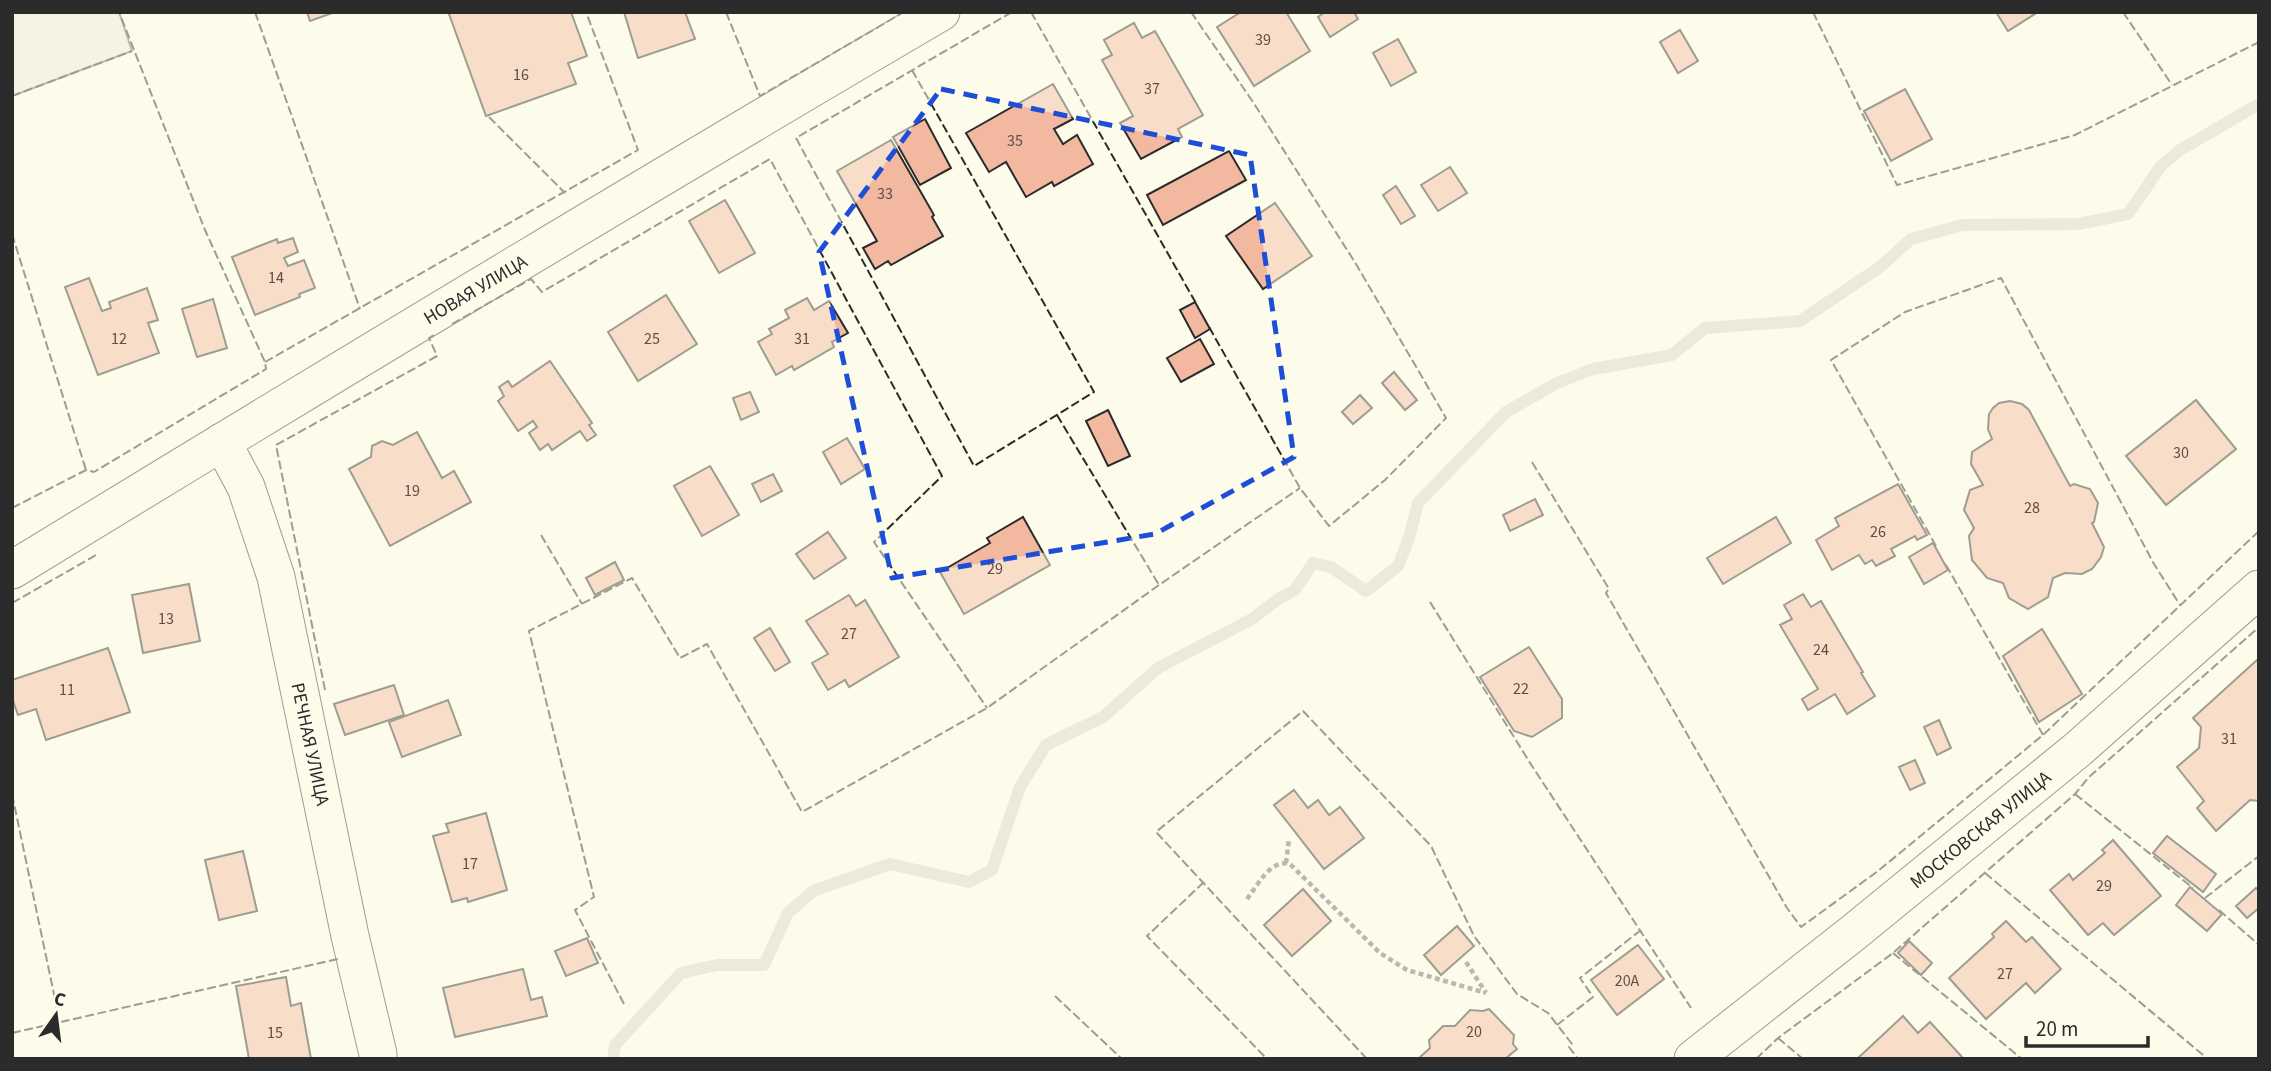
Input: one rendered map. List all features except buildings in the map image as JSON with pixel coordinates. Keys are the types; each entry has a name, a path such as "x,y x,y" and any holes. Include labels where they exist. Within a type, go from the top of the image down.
{"street":[{"name":"НОВАЯ УЛИЦА","path":"12,570 748,125 941,12"},
{"name":"РЕЧНАЯ УЛИЦА","path":"222,442 246,487 276,578 350,936 378,1054"},
{"name":"МОСКОВСКАЯ УЛИЦА","path":"1693,1059 2066,759 2259,589"}],"path":[{"path":"1286,863 1289,839"},
{"path":"1247,899 1275,864 1290,864 1380,953 1407,970 1486,993 1466,962"}],"highlighted area":[{"path":"941,89 1250,155 1294,457 1155,534 892,578 819,252"}],"shaded area":[{"path":"12,12 119,12 132,51 12,96"}],"waterway":[{"path":"613,1059 615,1045 681,973 717,965 764,965 788,913 813,891 890,864 969,882 992,870 1020,787 1046,745 1103,717 1158,668 1252,619 1295,590 1313,563 1331,567 1366,591 1398,566 1418,503 1506,412 1557,383 1593,369 1672,355 1705,328 1800,321 1880,267 1911,239 1962,225 2078,224 2128,214 2161,166 2180,150 2259,104"}],"fence":[{"path":"12,508 86,470 94,472 266,369 205,230 119,12"},
{"path":"255,12 360,309"},
{"path":"265,362 638,150 586,12"},
{"path":"726,12 760,96 904,12"},
{"path":"912,70 1094,392 974,466 796,138 1012,12"},
{"path":"1031,12 1197,305"},
{"path":"1191,12 1253,102 1356,264 1446,418 1385,480 1329,526 1300,488 1209,327"},
{"path":"1813,12 1897,185 2075,135 2259,42"},
{"path":"2123,12 2172,85"},
{"path":"12,96 132,51"},
{"path":"489,117 565,193"},
{"path":"452,324 531,279 542,292 770,159 942,476 874,542 987,708"},
{"path":"12,234 86,470"},
{"path":"1936,546 1831,360 1905,312 2001,278 2154,564 2180,605"},
{"path":"325,690 276,445 437,356 429,338 434,335"},
{"path":"1057,415 1159,585"},
{"path":"1532,462 1609,589 1606,593 1787,908 1801,927 1878,871 2043,735 2259,531"},
{"path":"624,1004 575,910 594,897 529,631 632,578 680,658 707,644 802,812 987,708 1300,488"},
{"path":"541,535 582,604"},
{"path":"12,603 98,554"},
{"path":"1946,565 2043,735"},
{"path":"1430,602 1532,766 1691,1008"},
{"path":"1756,1059 1778,1038 1893,953 2075,794 2088,778 2259,627"},
{"path":"1367,1059 1156,832 1303,711 1431,846 1474,936 1517,994 1548,1013 1572,1044 1569,1047 1578,1059"},
{"path":"12,794 60,1023"},
{"path":"2075,794 2193,888"},
{"path":"2205,898 2259,856"},
{"path":"1985,873 2208,1059"},
{"path":"1204,882 1147,936 1267,1059"},
{"path":"2219,910 2259,945"},
{"path":"1557,1025 1593,997 1580,978 1641,930"},
{"path":"1893,953 2022,1059"},
{"path":"12,1033 338,959"},
{"path":"1055,996 1122,1059"},
{"path":"1778,1038 1803,1059"}]}
